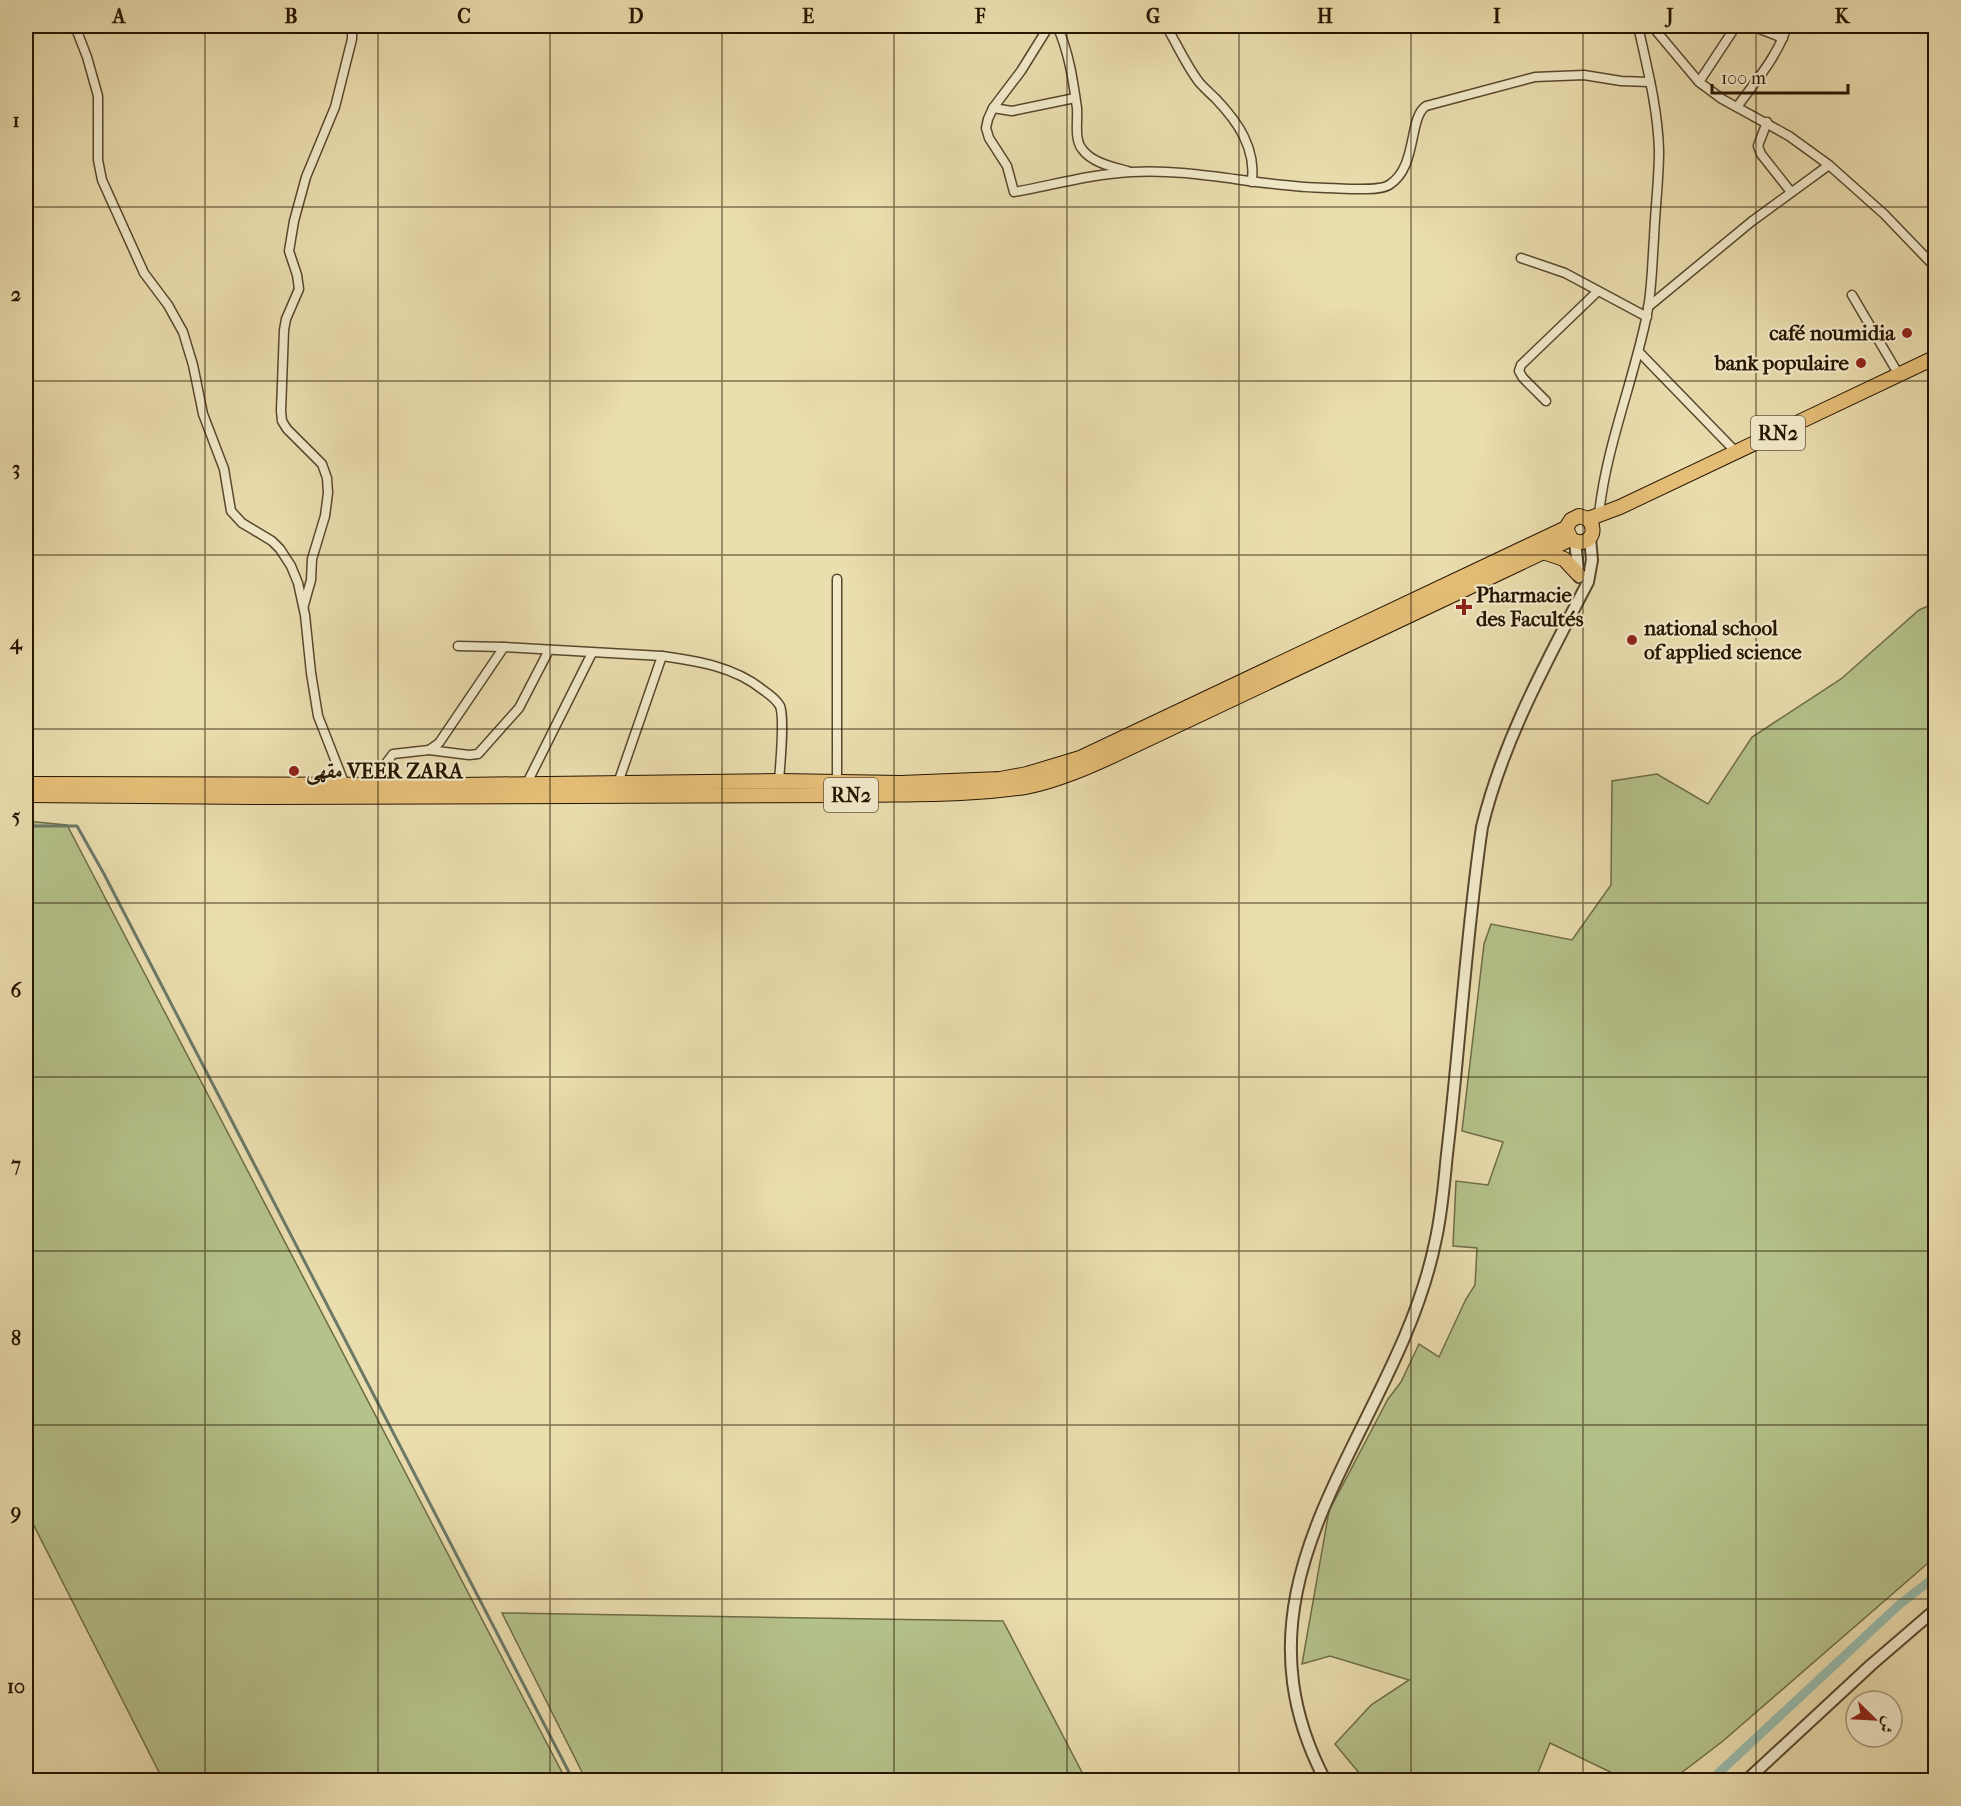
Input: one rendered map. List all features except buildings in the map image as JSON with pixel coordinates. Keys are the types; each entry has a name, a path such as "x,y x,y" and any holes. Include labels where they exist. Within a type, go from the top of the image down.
{"highway":[{"name":"RN2","path":"1571,536 1583,543 1593,525 1620,507 1935,357"},
{"name":"RN2","path":"1571,536 1571,520 1575,517 1579,516 1593,525"},
{"name":"RN2","path":"26,795 278,797 867,795 963,794 1027,786 1084,769 1108,758 1543,552 1571,536"},
{"name":"RN2","path":"26,784 380,785 779,781 901,783 1000,779 1027,774 1080,758 1571,536"},
{"path":"1543,552 1564,559 1578,574"}],"street":[{"path":"75,26 98,96 98,160 102,180 144,273 168,305 183,332 193,365 204,420 226,475 231,511 242,523 272,541 291,566 304,605 318,716 345,785"},
{"path":"304,605 311,580 312,559 325,516 328,494 325,469 282,421 284,330 299,289 289,251 301,194 335,106 352,39 352,26"},
{"path":"1049,26 1022,71 993,108 986,128 989,138 1007,166 1014,192 1130,172 1184,174 1323,188 1382,188 1397,179 1404,167 1414,136 1417,117 1426,106 1535,77 1584,75 1621,81 1650,82"},
{"path":"1057,26 1068,55 1075,98 1078,144 1082,150 1102,163 1130,172"},
{"path":"1166,26 1194,75 1227,111 1242,134 1251,153 1252,182"},
{"path":"1325,1780 1313,1757 1294,1694 1290,1657 1292,1620 1298,1582 1327,1497 1401,1346 1422,1295 1439,1220 1482,827 1499,768 1521,713 1591,571 1593,525 1608,458 1639,352 1647,312 1659,152 1650,82 1638,26"},
{"path":"1652,26 1699,82 1737,107 1767,122 1829,165 1884,214 1935,268"},
{"path":"1699,82 1736,26"},
{"path":"1752,26 1783,38"},
{"path":"1737,107 1783,38 1787,26"},
{"path":"993,108 1012,111 1075,98"},
{"path":"1767,122 1758,146 1761,154 1791,192"},
{"path":"1647,312 1791,192 1829,165"},
{"path":"1521,258 1565,273 1598,291 1647,312"},
{"path":"1546,401 1523,378 1519,371 1521,365 1598,291"},
{"path":"1852,295 1899,375"},
{"path":"1639,352 1736,452"},
{"path":"1571,536 1581,595"},
{"path":"837,579 837,783"},
{"path":"458,646 662,656 693,660 736,672 750,679 775,699 781,714 779,781"},
{"path":"429,750 439,743 504,647"},
{"path":"380,785 387,762 393,754 429,750 478,754 519,708 549,650"},
{"path":"527,783 592,653"},
{"path":"618,783 662,656"},
{"path":"1747,1780 1879,1657 1935,1609"}],"green space":[{"path":"1935,603 1935,1557 1723,1741 1672,1780 1627,1780 1550,1743 1535,1780 1365,1780 1335,1744 1371,1705 1409,1680 1330,1656 1302,1664 1329,1511 1388,1399 1401,1382 1419,1344 1439,1357 1475,1285 1477,1248 1453,1246 1456,1181 1488,1185 1503,1142 1462,1131 1484,944 1491,924 1572,940 1611,885 1612,781 1657,774 1708,804 1752,737 1841,679 1919,610"},
{"path":"26,821 67,825 566,1780 163,1780 26,1510"},
{"path":"502,1613 1003,1621 1086,1780 586,1780"}],"waterway":[{"path":"26,826 77,826 104,874 573,1780"},
{"path":"1711,1780 1900,1604 1936,1576"}],"place":[{"name":"café noumidia","path":"1907,333"},
{"name":"bank populaire","path":"1861,363"},
{"name":"Pharmacie des Facultés","path":"1464,607"},
{"name":"national school of applied science","path":"1632,640"},
{"name":"مقهى VEER ZARA","path":"294,771"}]}
